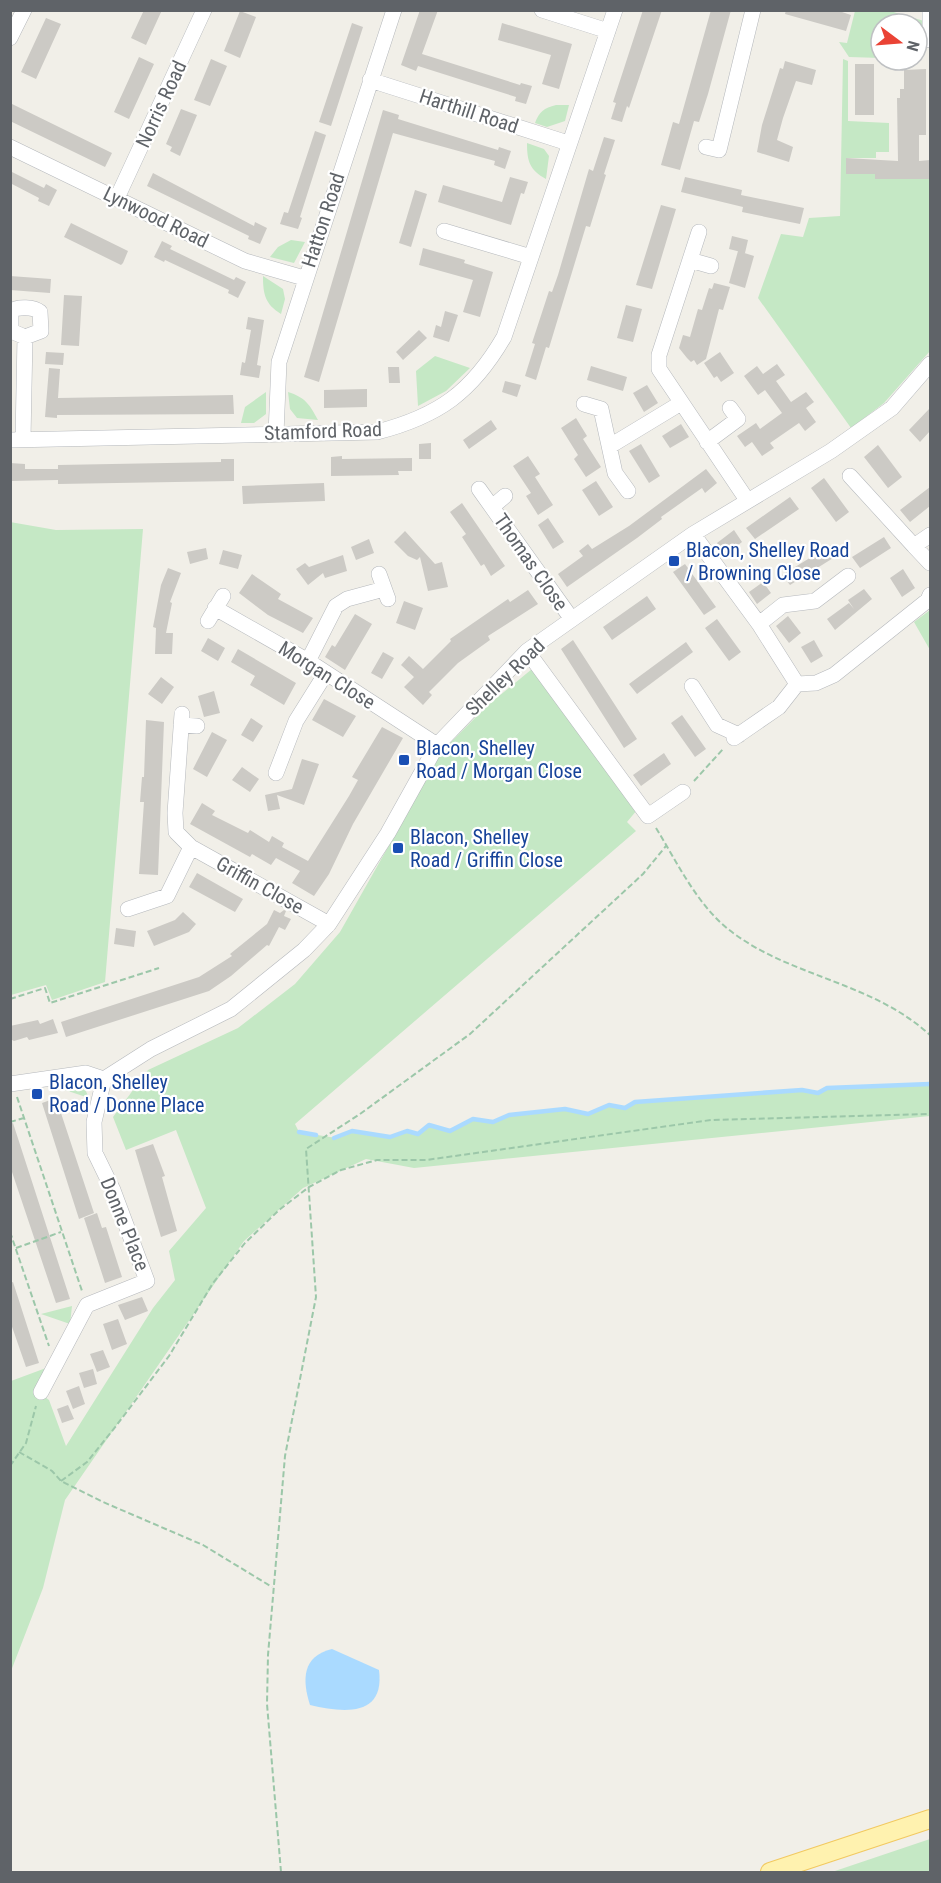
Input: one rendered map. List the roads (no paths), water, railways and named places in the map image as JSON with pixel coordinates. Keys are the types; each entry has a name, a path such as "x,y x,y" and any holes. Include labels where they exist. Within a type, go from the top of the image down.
{"main road":[{"path":"770,1872 930,1819"}],"street":[{"path":"10,38 24,10"},
{"name":"Norris Road","path":"117,198 204,10"},
{"name":"Hatton Road","path":"276,434 279,362 304,278 394,10"},
{"path":"542,10 608,31"},
{"name":"Stamford Road","path":"17,440 377,432 407,425 435,412 464,391 488,366 504,337 615,10"},
{"path":"706,147 719,150 753,10"},
{"path":"930,10 930,40"},
{"name":"Harthill Road","path":"370,80 568,143"},
{"name":"Lynwood Road","path":"10,147 246,261 304,278"},
{"path":"444,231 531,257"},
{"path":"699,232 659,355 659,369 747,500"},
{"path":"690,260 711,266"},
{"path":"17,440 25,337"},
{"name":"Shelley Road","path":"104,1079 151,1049 231,1009 282,971 329,924 388,833 438,745 526,651 693,534 831,451 891,408 930,364"},
{"path":"610,446 681,403"},
{"path":"584,404 601,409 615,473 628,491"},
{"path":"707,441 739,413"},
{"path":"850,476 930,563"},
{"name":"Thomas Close","path":"479,489 571,618"},
{"name":"Thomas Close","path":"492,507 505,496"},
{"path":"693,534 759,624 797,684"},
{"path":"914,546 930,535"},
{"path":"308,661 336,606 347,599 386,594 379,574"},
{"path":"759,624 783,605 814,601 848,576"},
{"path":"797,684 816,684 834,675 928,600 930,595"},
{"name":"Morgan Close","path":"215,608 308,661 438,745"},
{"path":"526,651 648,816 684,792"},
{"path":"275,762 296,721 326,673"},
{"path":"692,686 717,725 736,737 779,707 797,684"},
{"name":"Griffin Close","path":"197,726 181,720 176,832 191,846 329,924"},
{"path":"133,902 167,896 191,846"},
{"path":"11,1084 86,1073 104,1079"},
{"name":"Donne Place","path":"41,1392 87,1305 147,1281 96,1153 94,1122 104,1079"}],"water":[{"path":"332,1649 379,1670 376,1696 369,1704 348,1710 310,1705 306,1687 307,1670 315,1657"}],"waterway":[{"path":"334,1138 352,1131 390,1137 407,1131 418,1134 429,1125 450,1131 473,1119 493,1122 509,1115 565,1109 588,1114 609,1105 625,1108 635,1102 802,1090 818,1093 827,1088 930,1084"},
{"path":"299,1132 316,1135"}],"place":[{"name":"Blacon, Shelley Road / Browning Close","path":"674,561"},
{"name":"Blacon, Shelley Road / Morgan Close","path":"404,760"},
{"name":"Blacon, Shelley Road / Griffin Close","path":"398,848"},
{"name":"Blacon, Shelley Road / Donne Place","path":"37,1094"}]}
